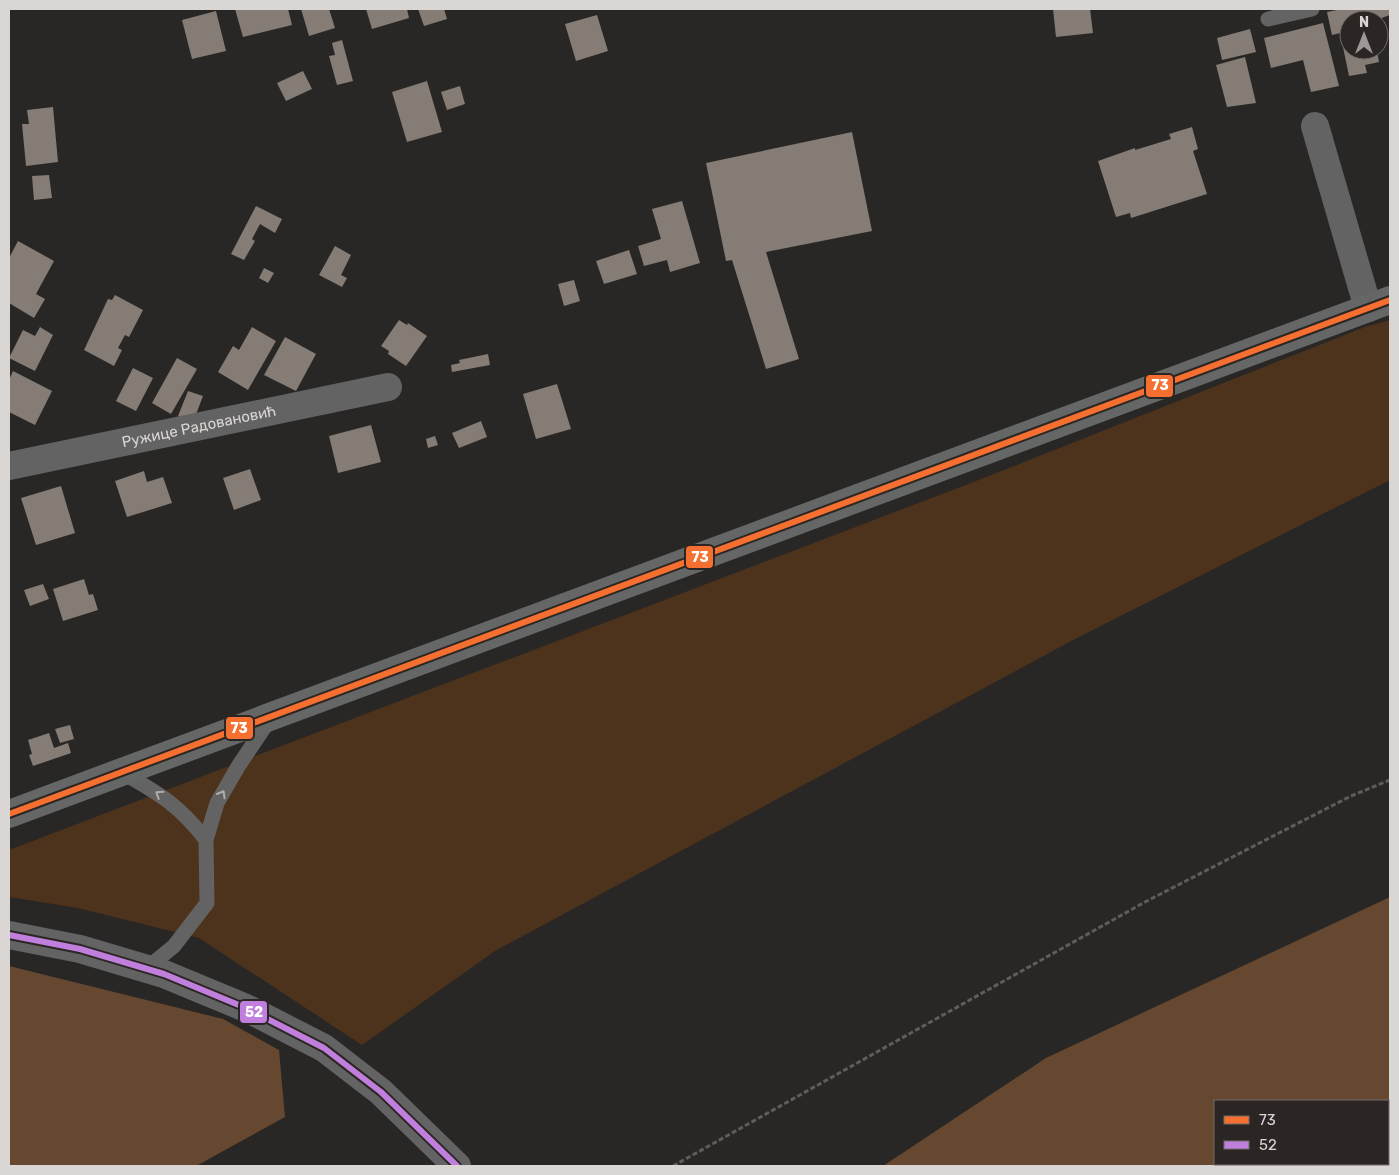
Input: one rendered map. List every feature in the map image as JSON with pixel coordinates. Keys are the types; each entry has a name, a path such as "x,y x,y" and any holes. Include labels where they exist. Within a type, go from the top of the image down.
{"main road":[{"path":"9,814 1379,304"}],"street":[{"path":"1315,126 1379,304"},
{"name":"Ружице Радовановић","path":"9,466 388,387"},
{"path":"9,936 80,949 146,969 246,1008 324,1048 381,1092 457,1166"}],"lane":[{"path":"1268,19 1312,9"},
{"path":"146,969 174,946 207,903 206,840 217,803 239,764 271,717"},
{"path":"124,772 162,796 188,816 206,840"}],"path":[{"path":"673,1166 1145,902 1351,796 1390,780"}],"shaded area":[{"path":"1390,320 1390,480 1075,639 495,951 362,1045 199,938 78,908 9,897 9,850 971,483 1365,327"},
{"path":"1390,897 1390,1166 883,1166 1046,1058"},
{"path":"9,966 223,1019 279,1050 285,1117 196,1166 9,1166"}],"building":[{"path":"235,9 288,9 292,25 243,37"},
{"path":"301,9 329,9 335,28 309,36"},
{"path":"366,9 407,9 409,18 372,29"},
{"path":"418,9 444,9 447,19 424,26"},
{"path":"1053,9 1090,9 1093,33 1056,37"},
{"path":"1342,9 1390,9 1390,15 1389,10 1339,10 1339,33 1332,35 1327,12"},
{"path":"216,11 226,51 192,59 182,20"},
{"path":"597,15 608,51 576,61 565,24"},
{"path":"1323,23 1339,86 1311,92 1303,60 1271,68 1264,38"},
{"path":"1250,29 1256,52 1222,60 1217,38"},
{"path":"342,40 353,81 337,85 329,56 335,55 332,43"},
{"path":"1245,57 1256,103 1227,107 1216,65"},
{"path":"1346,60 1379,60 1379,62 1365,65 1367,73 1349,76"},
{"path":"303,71 312,89 286,101 277,83"},
{"path":"427,81 442,132 407,142 392,92"},
{"path":"460,86 465,104 447,110 441,92"},
{"path":"53,107 58,162 26,166 22,124 29,124 27,110"},
{"path":"1192,127 1198,149 1193,151 1207,194 1131,218 1130,213 1116,217 1098,161 1135,148 1135,150 1171,139 1169,134"},
{"path":"852,132 872,231 766,252 799,359 766,369 732,260 726,261 706,163"},
{"path":"49,175 52,198 34,200 32,176"},
{"path":"682,201 700,263 670,272 667,260 644,266 638,246 661,239 652,209"},
{"path":"256,206 282,219 275,233 260,224 252,239 255,241 244,260 231,254"},
{"path":"18,241 54,261 36,294 45,299 34,318 9,303 9,258"},
{"path":"335,246 351,255 341,275 347,278 342,287 319,275"},
{"path":"629,250 637,274 604,284 596,261"},
{"path":"264,268 274,273 268,283 259,278"},
{"path":"574,280 580,301 564,306 558,284"},
{"path":"115,295 143,310 129,337 125,335 118,348 122,350 114,366 84,350 108,299 112,300"},
{"path":"399,320 407,325 408,323 427,336 406,366 388,354 389,351 381,346"},
{"path":"40,327 53,335 35,371 9,358 23,330 35,336"},
{"path":"252,327 276,341 248,390 218,372 233,346 239,350"},
{"path":"285,337 316,354 296,391 264,375"},
{"path":"488,354 490,365 452,372 451,365 460,363 459,360"},
{"path":"177,358 197,369 171,414 152,403"},
{"path":"133,368 153,378 136,411 116,401"},
{"path":"13,371 52,391 35,425 9,412 9,380"},
{"path":"557,384 571,429 536,439 523,394"},
{"path":"188,391 203,396 193,422 178,416"},
{"path":"481,421 487,437 459,448 452,433"},
{"path":"371,425 381,462 338,473 329,436"},
{"path":"435,436 438,445 428,448 426,439"},
{"path":"250,469 261,500 234,510 223,478"},
{"path":"144,471 147,482 163,477 172,503 127,517 115,481"},
{"path":"61,486 75,533 36,545 21,498"},
{"path":"84,579 89,595 93,594 98,610 63,621 53,589"},
{"path":"43,584 49,599 30,606 24,590"},
{"path":"70,725 74,739 60,743 55,729"},
{"path":"49,733 54,748 68,743 71,753 33,766 29,755 32,754 28,740"}],"transit line":[{"name":"73","path":"9,814 1390,300"},
{"name":"52","path":"9,935 80,949 164,974 246,1008 324,1048 381,1092 457,1166"}]}
